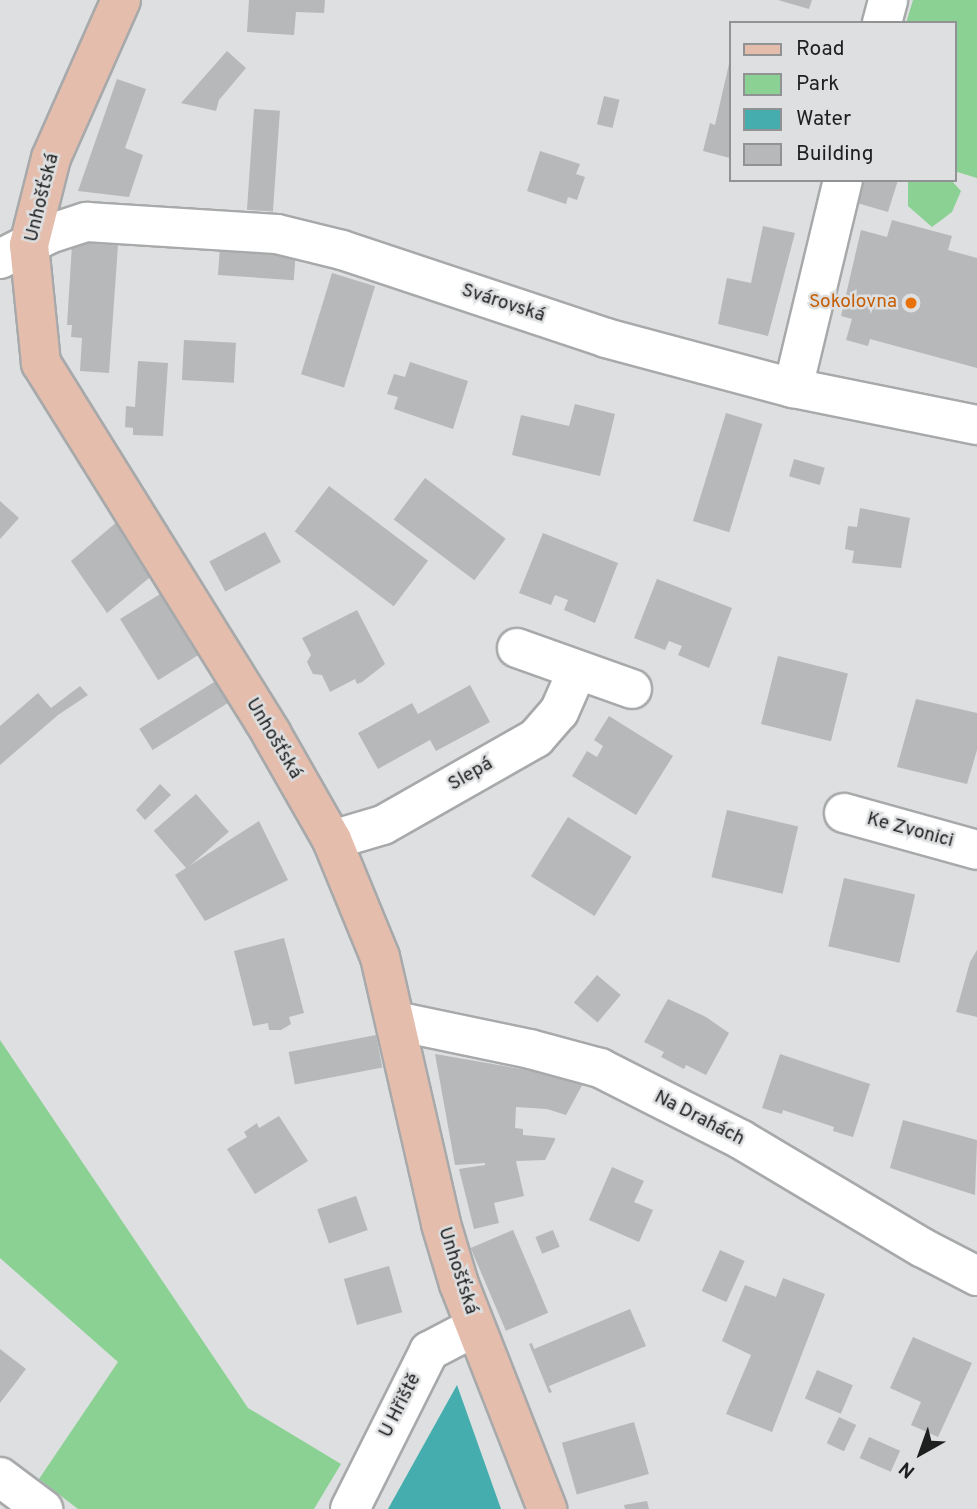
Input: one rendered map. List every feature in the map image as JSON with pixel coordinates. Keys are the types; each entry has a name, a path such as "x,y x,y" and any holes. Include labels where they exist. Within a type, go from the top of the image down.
{"main road":[{"name":"Unhošťská","path":"121,0 51,158 15,252 41,363 271,733 332,840 380,957 397,1021 441,1224 475,1327 547,1509"}],"street":[{"path":"883,21 888,0"},
{"path":"793,388 843,182"},
{"name":"Svárovská","path":"15,252 61,229 87,222 277,234 342,250 606,338 793,388 977,425"},
{"path":"517,648 632,689"},
{"name":"Slepá","path":"332,840 383,825 536,738 559,712 577,671"},
{"name":"Ke Zvonici","path":"844,813 977,850"},
{"name":"Na Drahách","path":"397,1021 530,1049 600,1068 740,1139 923,1248 977,1276"},
{"name":"U Hřiště","path":"350,1509 429,1351 475,1327"},
{"path":"0,1477 43,1509"}],"green space":[{"path":"913,0 977,0 977,178 956,172 956,21 907,21"},
{"path":"908,182 953,182 961,191 952,212 932,227 908,206"},
{"path":"0,1040 248,1408 341,1464 314,1509 78,1509 39,1479 118,1362 0,1258"}],"water":[{"path":"457,1385 501,1509 388,1509"}],"building":[{"path":"249,0 325,0 324,13 296,12 294,35 247,32"},
{"path":"778,0 812,0 809,9"},
{"path":"227,51 246,68 219,100 216,111 181,103"},
{"path":"729,64 729,158 703,151 710,123 715,125"},
{"path":"117,79 146,89 125,148 143,155 129,197 78,191"},
{"path":"604,96 620,100 613,128 597,124"},
{"path":"254,109 280,111 273,212 247,210"},
{"path":"540,151 580,164 576,174 585,177 577,200 568,197 566,204 527,191"},
{"path":"852,182 897,182 888,212 847,200"},
{"name":"Sokolovna","path":"892,220 952,236 948,250 977,258 977,368 870,339 868,346 846,340 852,319 841,316 861,230 887,237"},
{"path":"763,226 795,233 768,336 718,324 727,278 751,283"},
{"path":"72,245 118,245 109,373 80,371 82,338 71,337 72,325 67,325"},
{"path":"220,246 296,251 294,280 218,275"},
{"path":"332,273 375,286 344,388 301,374"},
{"path":"184,340 236,343 234,383 182,380"},
{"path":"138,361 168,363 163,436 133,435 133,428 125,427 126,406 135,407"},
{"path":"410,362 468,381 453,429 394,409 398,397 387,394 394,374 405,377"},
{"path":"575,404 615,414 600,476 512,455 521,415 569,426"},
{"path":"726,413 762,424 729,532 693,521"},
{"path":"794,459 825,468 820,485 789,476"},
{"path":"425,478 506,539 474,580 394,520"},
{"path":"329,486 428,561 394,606 295,532"},
{"path":"0,501 19,518 0,539"},
{"path":"860,508 910,518 901,568 852,563 854,551 845,549 848,526 857,527"},
{"path":"118,521 155,573 107,613 71,561"},
{"path":"265,532 281,562 225,592 209,562"},
{"path":"543,533 618,563 595,623 564,610 568,600 555,595 551,605 519,593"},
{"path":"657,579 732,608 709,668 678,655 682,646 669,641 665,650 634,638"},
{"path":"165,591 203,652 158,680 120,619"},
{"path":"357,610 385,664 362,682 357,684 355,679 330,692 322,675 313,674 307,662 311,655 302,638"},
{"path":"778,656 848,673 831,741 761,724"},
{"path":"219,679 232,700 153,750 139,729"},
{"path":"470,685 490,722 436,751 430,740 378,769 358,733 412,703 418,714"},
{"path":"80,686 88,695 58,715 0,765 0,726 38,693 51,708"},
{"path":"916,699 977,713 977,750 967,784 897,767"},
{"path":"609,716 673,756 636,815 572,776 587,751 597,757 603,746 594,740"},
{"path":"160,784 171,795 145,820 136,810"},
{"path":"196,794 229,832 187,868 154,831"},
{"path":"727,810 798,826 783,894 711,877"},
{"path":"568,817 632,857 595,916 531,876"},
{"path":"259,821 288,880 205,921 175,875"},
{"path":"844,878 915,894 899,963 828,946"},
{"path":"284,938 304,1013 289,1017 291,1024 281,1030 269,1030 268,1023 253,1026 234,951"},
{"path":"977,950 977,1017 956,1012 970,962"},
{"path":"597,975 621,995 598,1023 574,1003"},
{"path":"668,999 706,1017 729,1033 706,1075 686,1065 684,1069 661,1057 664,1052 644,1042"},
{"path":"376,1035 382,1067 295,1084 289,1052"},
{"path":"435,1054 585,1080 566,1115 547,1109 516,1107 515,1128 523,1129 523,1135 555,1140 545,1160 516,1161 524,1196 494,1203 499,1223 474,1229 459,1169 485,1163 455,1165"},
{"path":"780,1054 870,1084 853,1137 833,1131 834,1127 783,1110 782,1114 762,1108"},
{"path":"279,1116 308,1161 255,1194 227,1149 247,1137 244,1132 257,1123 259,1128"},
{"path":"903,1120 977,1140 975,1195 890,1168"},
{"path":"612,1167 644,1181 634,1202 653,1210 639,1242 589,1220"},
{"path":"356,1196 368,1230 329,1243 317,1209"},
{"path":"513,1230 548,1313 506,1331 471,1248"},
{"path":"553,1230 560,1247 542,1254 535,1237"},
{"path":"720,1250 745,1261 726,1302 702,1291"},
{"path":"389,1266 402,1312 357,1325 344,1279"},
{"path":"783,1278 825,1294 772,1432 726,1414 751,1355 722,1341 745,1285 776,1297"},
{"path":"630,1309 646,1346 549,1386 552,1392 549,1393 529,1344 532,1343 534,1349"},
{"path":"913,1337 972,1363 938,1437 911,1425 921,1402 890,1388"},
{"path":"0,1349 26,1369 0,1403"},
{"path":"817,1370 853,1385 841,1414 805,1399"},
{"path":"839,1417 856,1425 844,1451 827,1443"},
{"path":"634,1422 649,1474 577,1495 562,1443"},
{"path":"869,1437 900,1451 891,1472 860,1458"},
{"path":"647,1501 649,1509 625,1509 624,1505"}],"place":[{"name":"Sokolovna","path":"911,303"}]}
